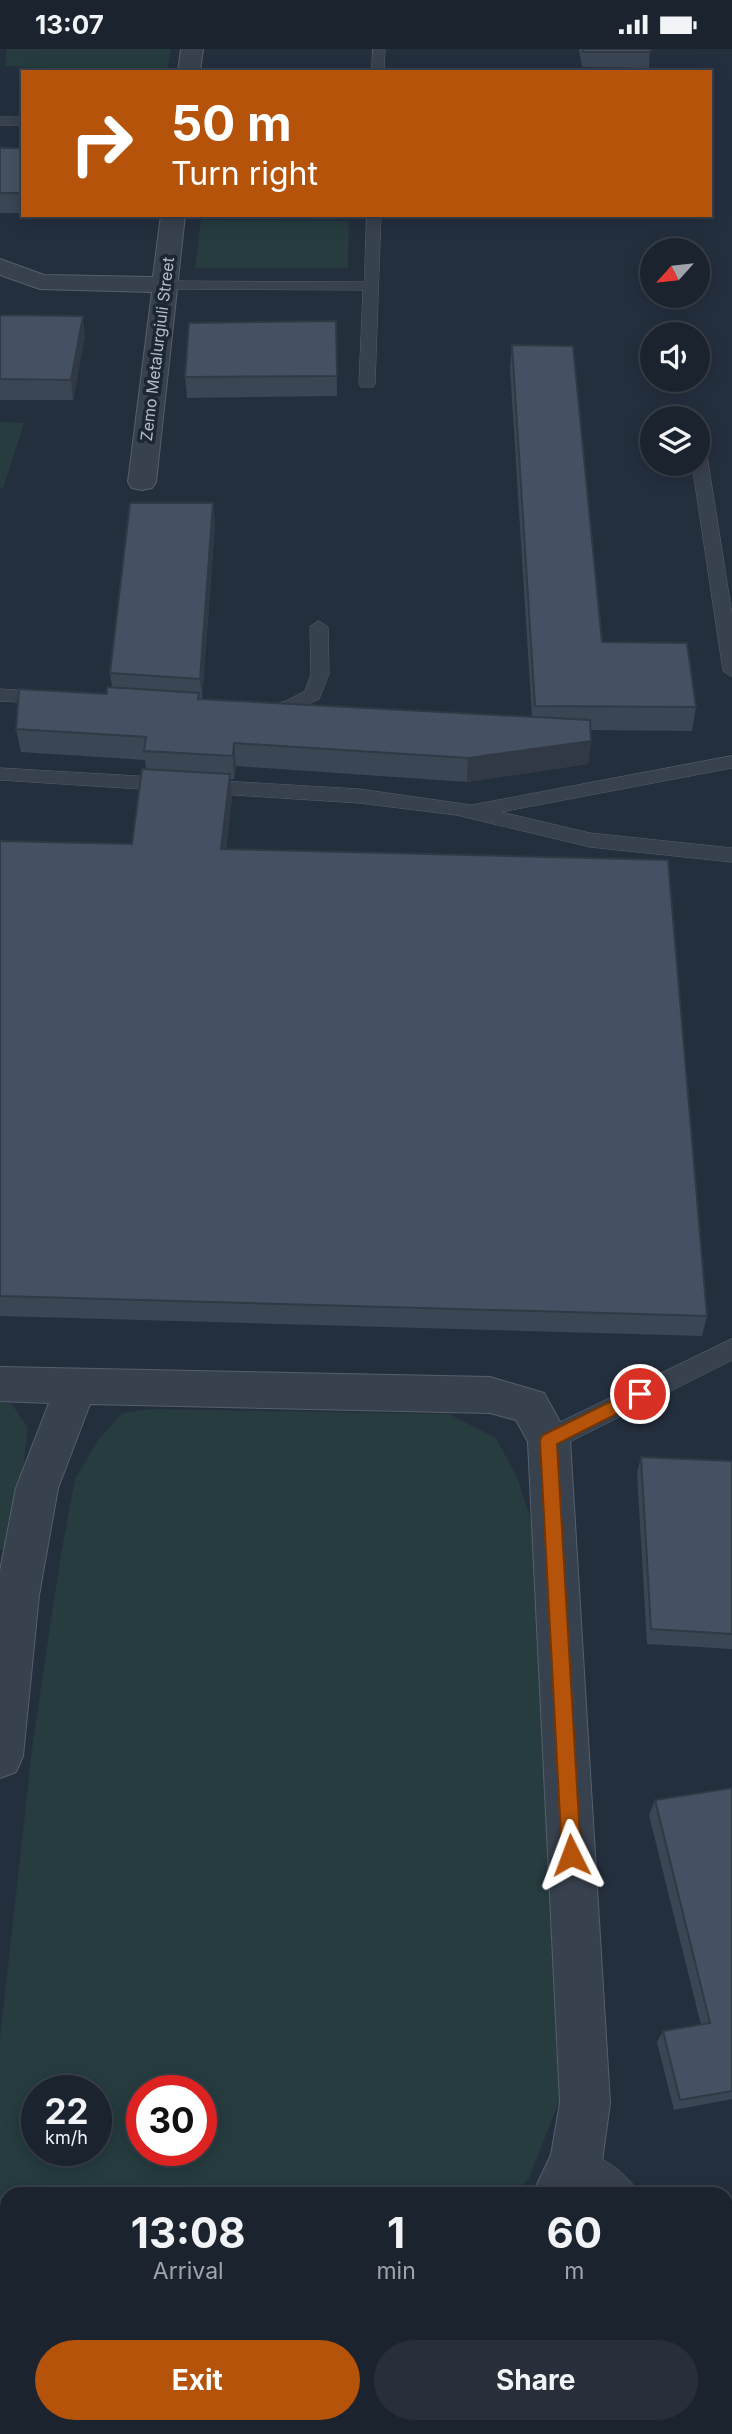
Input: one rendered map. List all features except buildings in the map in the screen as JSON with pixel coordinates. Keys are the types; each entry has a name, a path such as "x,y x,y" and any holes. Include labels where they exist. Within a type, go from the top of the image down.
{"street":[{"path":"189,70 192,49"},
{"name":"Zemo Metalurgiuli Street","path":"142,482 173,217"},
{"path":"0,266 40,282 164,285"},
{"path":"0,1384 490,1395 530,1406 549,1440 585,2103 567,2178"},
{"path":"0,1756 17,1595 37,1488 76,1386"}],"lane":[{"path":"378,70 379,49"},
{"path":"0,121 21,121"},
{"path":"367,384 373,217"},
{"path":"164,285 371,286"},
{"path":"702,476 732,671"},
{"path":"253,712 266,712 313,695 320,674 319,627"},
{"path":"0,695 66,700"},
{"path":"469,811 732,762"},
{"path":"0,774 359,796 469,811 590,840 732,855"},
{"path":"549,1440 732,1349"},
{"path":"567,2178 597,2187"}],"green space":[{"path":"7,49 171,49 167,70 67,70 5,66"},
{"path":"201,220 349,221 348,268 195,268"},
{"path":"0,422 24,423 3,489 0,488"},
{"path":"0,1402 11,1403 28,1428 23,1468 5,1550 0,1550"},
{"path":"151,1409 449,1414 496,1438 517,1477 532,1523 559,2102 529,2178 520,2187 0,2187 0,2039 33,1741 61,1553 75,1479 99,1439 122,1413"}],"route":[{"path":"571,1855 549,1440 640,1394"}]}
